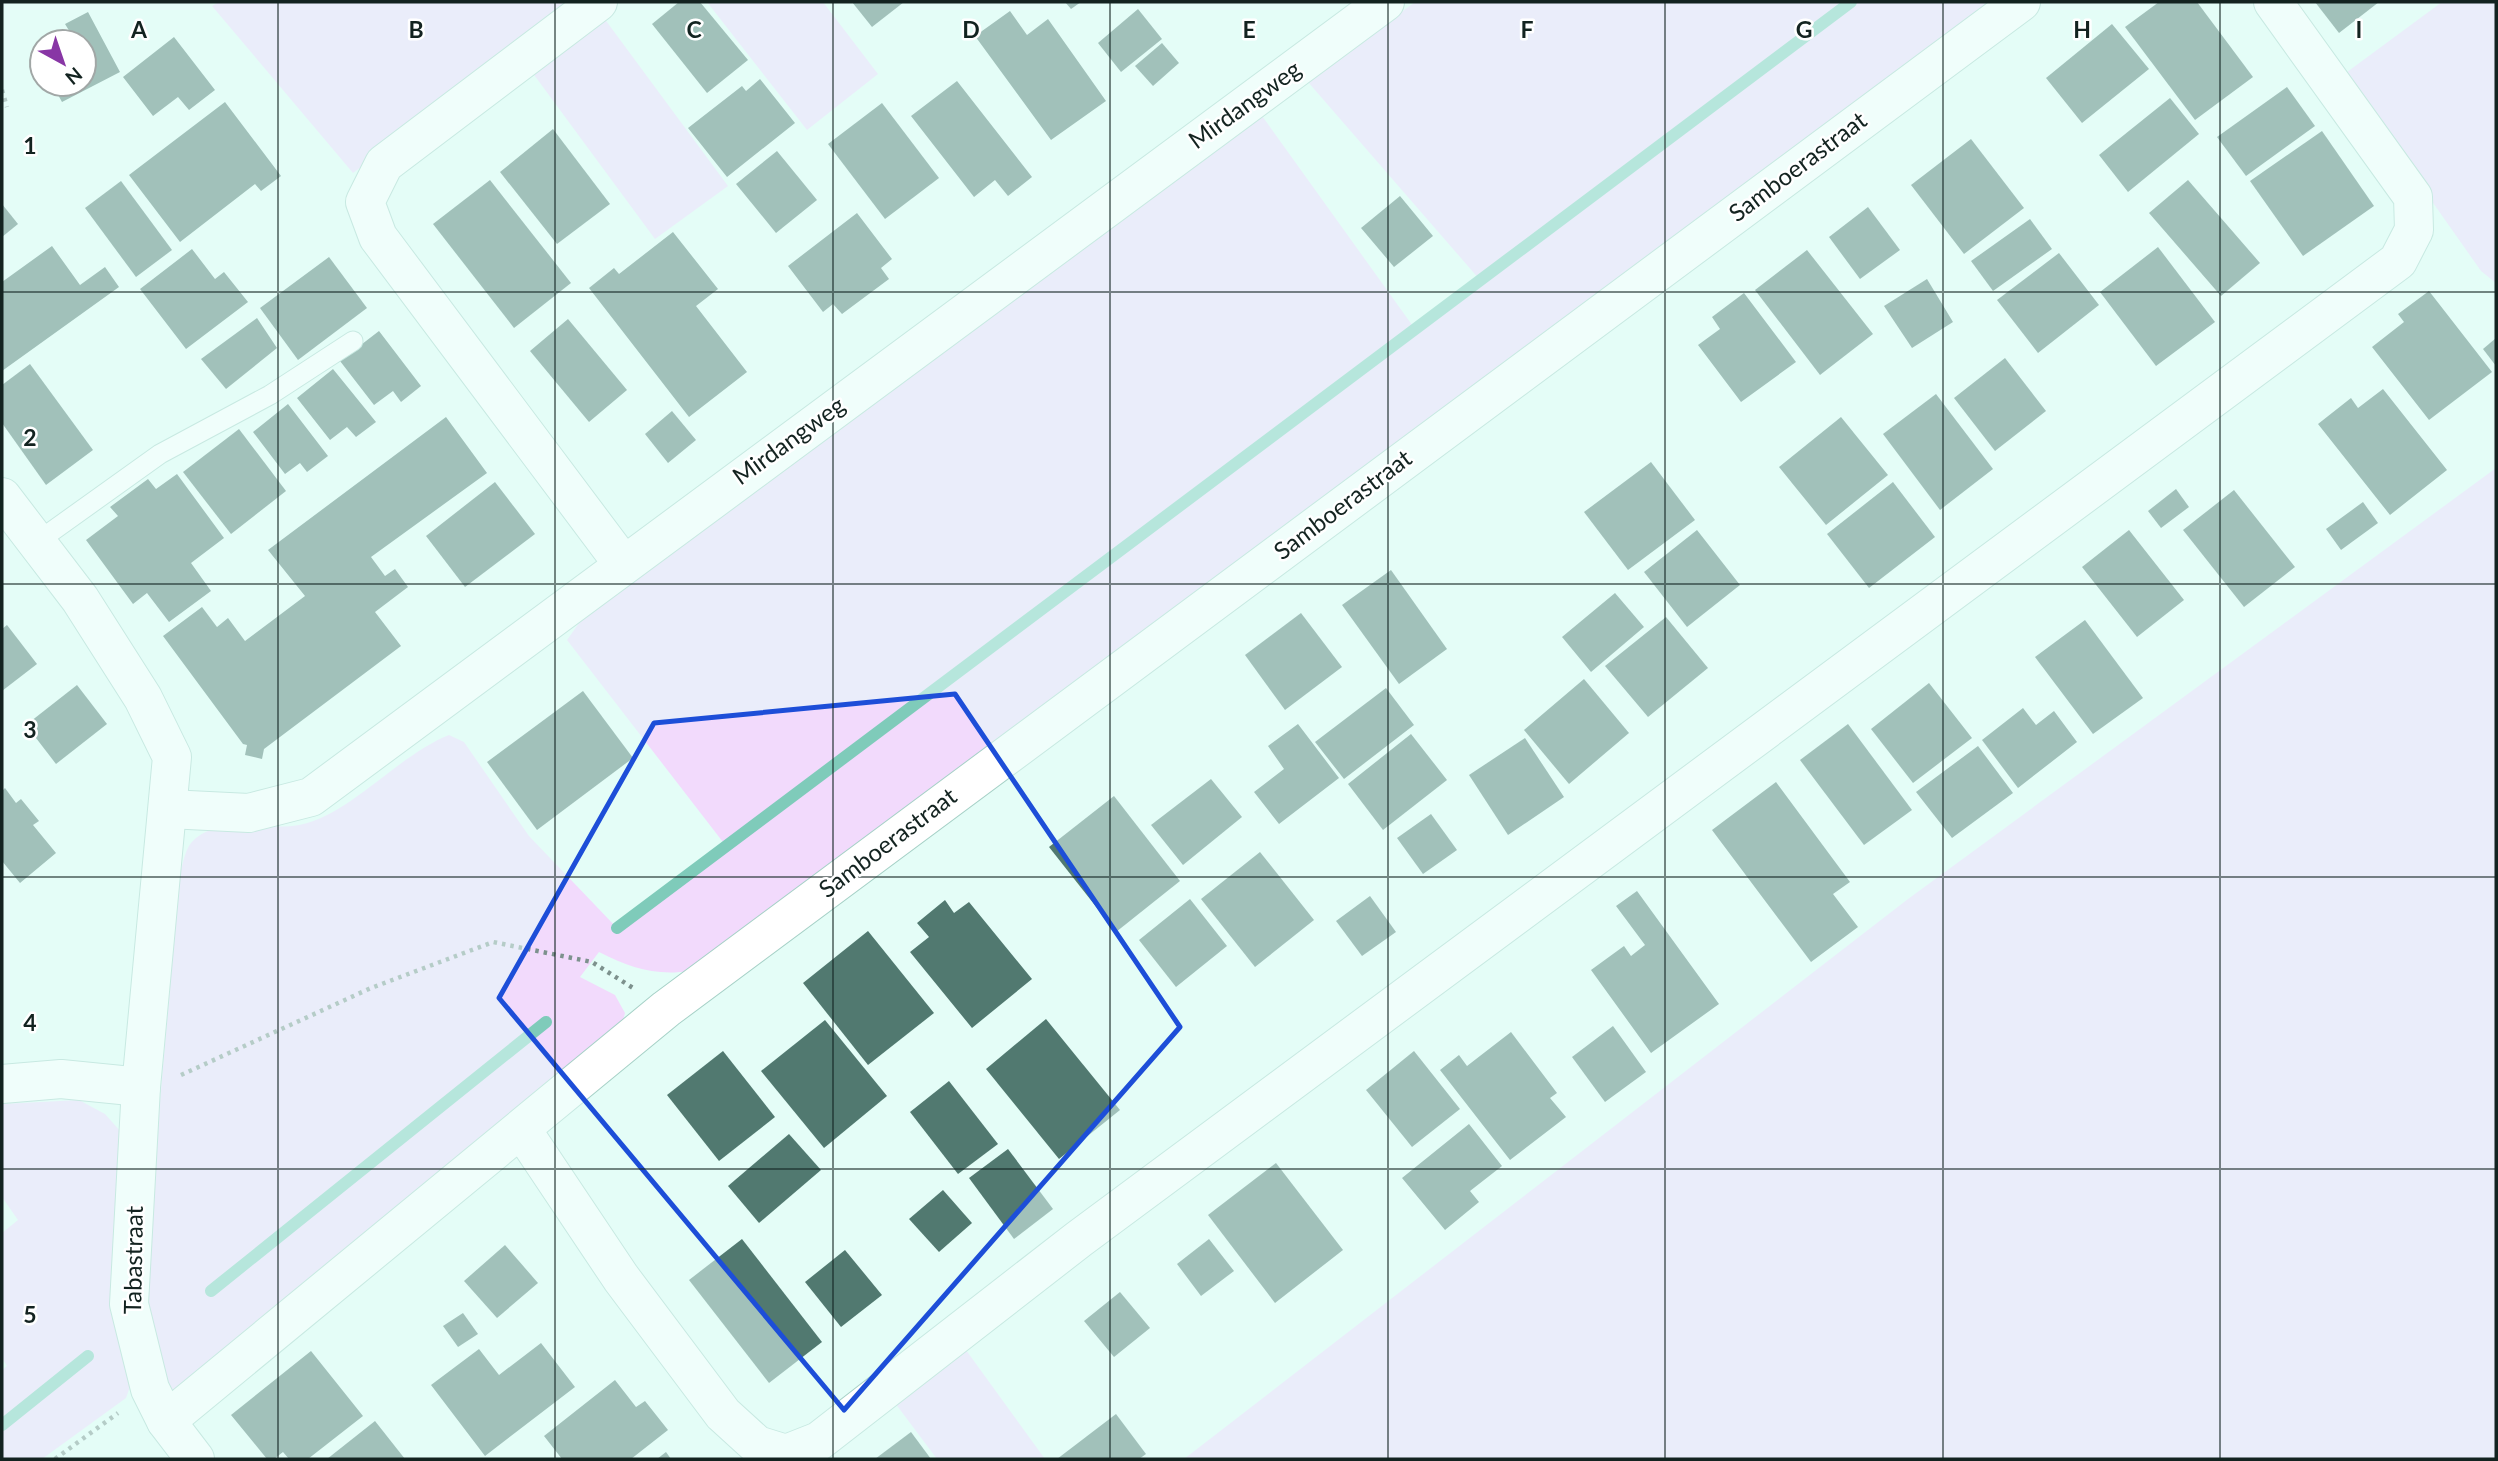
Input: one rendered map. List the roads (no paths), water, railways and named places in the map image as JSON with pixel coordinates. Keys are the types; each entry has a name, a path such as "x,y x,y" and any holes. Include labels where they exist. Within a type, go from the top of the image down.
{"street":[{"path":"598,2 384,164 365,202 378,237 623,564"},
{"name":"Mirdangweg","path":"168,809 249,813 311,797 1385,2"},
{"name":"Samboerastraat","path":"158,1405 522,1130 666,1009 2021,2"},
{"path":"522,1130 621,1278 723,1414 757,1444 786,1454 819,1441 1079,1239 2398,261 2414,230 2413,197 2273,2"},
{"name":"Tabastraat","path":"2,497 80,598 149,709 172,757 141,1087 129,1304 158,1405 195,1459"},
{"path":"2,1084 61,1079 141,1087"}],"lane":[{"path":"37,542 160,454 270,395 353,341"}],"waterway":[{"path":"617,928 1851,2"},
{"path":"211,1291 546,1022"},
{"path":"2,1425 88,1356"}]}
